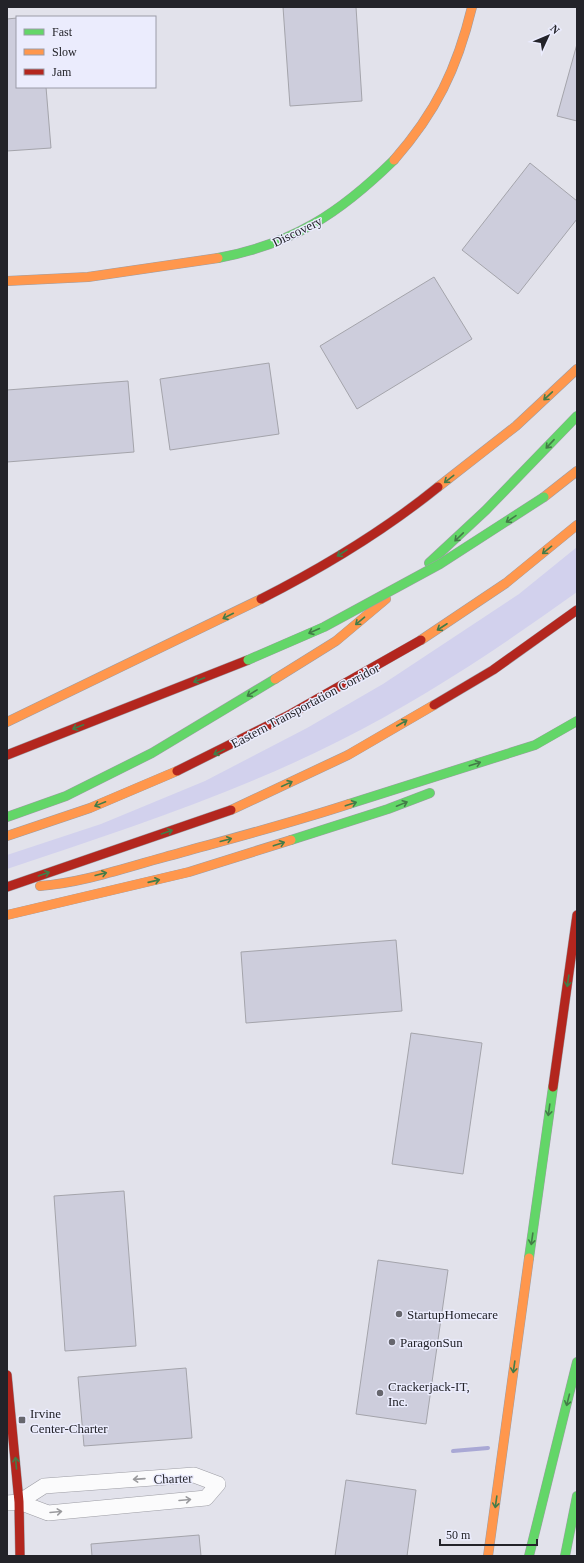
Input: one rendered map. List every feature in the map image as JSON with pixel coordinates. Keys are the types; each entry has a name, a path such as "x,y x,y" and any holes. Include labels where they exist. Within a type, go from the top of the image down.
{"main road":[{"name":"Discovery","path":"7,281 88,276 210,260 285,240 334,213 367,188 395,160 418,132 438,100 455,64 468,30 472,7"},
{"path":"7,722 226,617 304,577 416,505 516,426 577,369"},
{"path":"7,817 66,796 152,753 217,715 336,641 456,540 517,480 577,416"},
{"path":"7,755 248,660 324,627 434,568 494,530 544,496 577,471"},
{"name":"Eastern Transportation Corridor","path":"7,836 55,822 168,776 261,732 391,659 445,625 506,583 577,525"},
{"path":"7,887 236,808 348,755 493,670 577,610"},
{"path":"473,775 535,745 577,721"},
{"path":"7,887 54,885 118,870 300,820 535,745"},
{"path":"7,915 189,872 388,809 438,790"},
{"path":"488,1556 577,915"},
{"path":"529,1556 577,1362"},
{"path":"7,1375 13,1503 20,1556"},
{"path":"564,1556 577,1496"}],"street":[{"name":"Charter","path":"194,1475 218,1484 206,1498 48,1513 13,1503 44,1486 194,1475"}],"shaded area":[{"path":"577,547 577,592 462,670 372,724 301,759 219,795 7,869 7,855 101,824 205,781 307,728 383,684 519,594"}],"building":[{"path":"283,7 356,7 362,101 290,106"},
{"path":"16,18 16,88 46,88 51,148 7,151 7,19"},
{"path":"577,44 577,121 557,116"},
{"path":"530,163 577,201 577,219 518,294 462,250"},
{"path":"434,277 472,339 357,409 320,346"},
{"path":"269,363 279,434 170,450 160,379"},
{"path":"128,381 134,452 7,462 7,390"},
{"path":"396,940 402,1011 246,1023 241,952"},
{"path":"411,1033 482,1043 463,1174 392,1164"},
{"path":"124,1191 136,1346 65,1351 54,1196"},
{"path":"378,1260 448,1270 426,1424 356,1414"},
{"path":"186,1368 192,1438 84,1446 78,1377"},
{"path":"346,1480 416,1490 407,1556 335,1556"},
{"path":"199,1535 201,1556 92,1556 91,1544"}],"waterway":[{"path":"453,1451 488,1448"}],"traffic: fast":[{"path":"218,258 245,252 270,244 314,224 354,196 394,160"},
{"path":"429,563 486,510 577,416"},
{"path":"248,660 324,627 440,564 544,497"},
{"path":"7,817 66,796 152,753 275,679"},
{"path":"349,804 535,745 577,721"},
{"path":"291,840 388,809 430,793"},
{"path":"529,1258 553,1087"},
{"path":"529,1556 577,1362"},
{"path":"565,1556 577,1496"}],"traffic: slow":[{"path":"394,160 422,125 443,89 452,70 472,7"},
{"path":"7,281 88,277 218,258"},
{"path":"438,487 516,426 577,369"},
{"path":"544,497 577,471"},
{"path":"421,640 506,583 577,525"},
{"path":"7,722 261,599"},
{"path":"275,679 336,641 386,599"},
{"path":"231,810 348,755 434,705"},
{"path":"7,836 90,808 177,771"},
{"path":"40,886 71,882 103,874 280,825 349,804"},
{"path":"7,915 189,872 291,840"},
{"path":"488,1556 529,1258"}],"traffic: jam":[{"path":"261,599 352,548 397,518 438,487"},
{"path":"434,705 493,670 577,610"},
{"path":"177,771 289,715 421,640"},
{"path":"7,755 248,660"},
{"path":"7,887 231,810"},
{"path":"553,1087 577,915"},
{"path":"7,1375 19,1502 20,1556"}],"place":[{"name":"StartupHomecare","path":"399,1314"},
{"name":"ParagonSun","path":"392,1342"},
{"name":"Crackerjack-IT, Inc.","path":"380,1393"},
{"name":"Irvine Center-Charter","path":"22,1420"}]}
